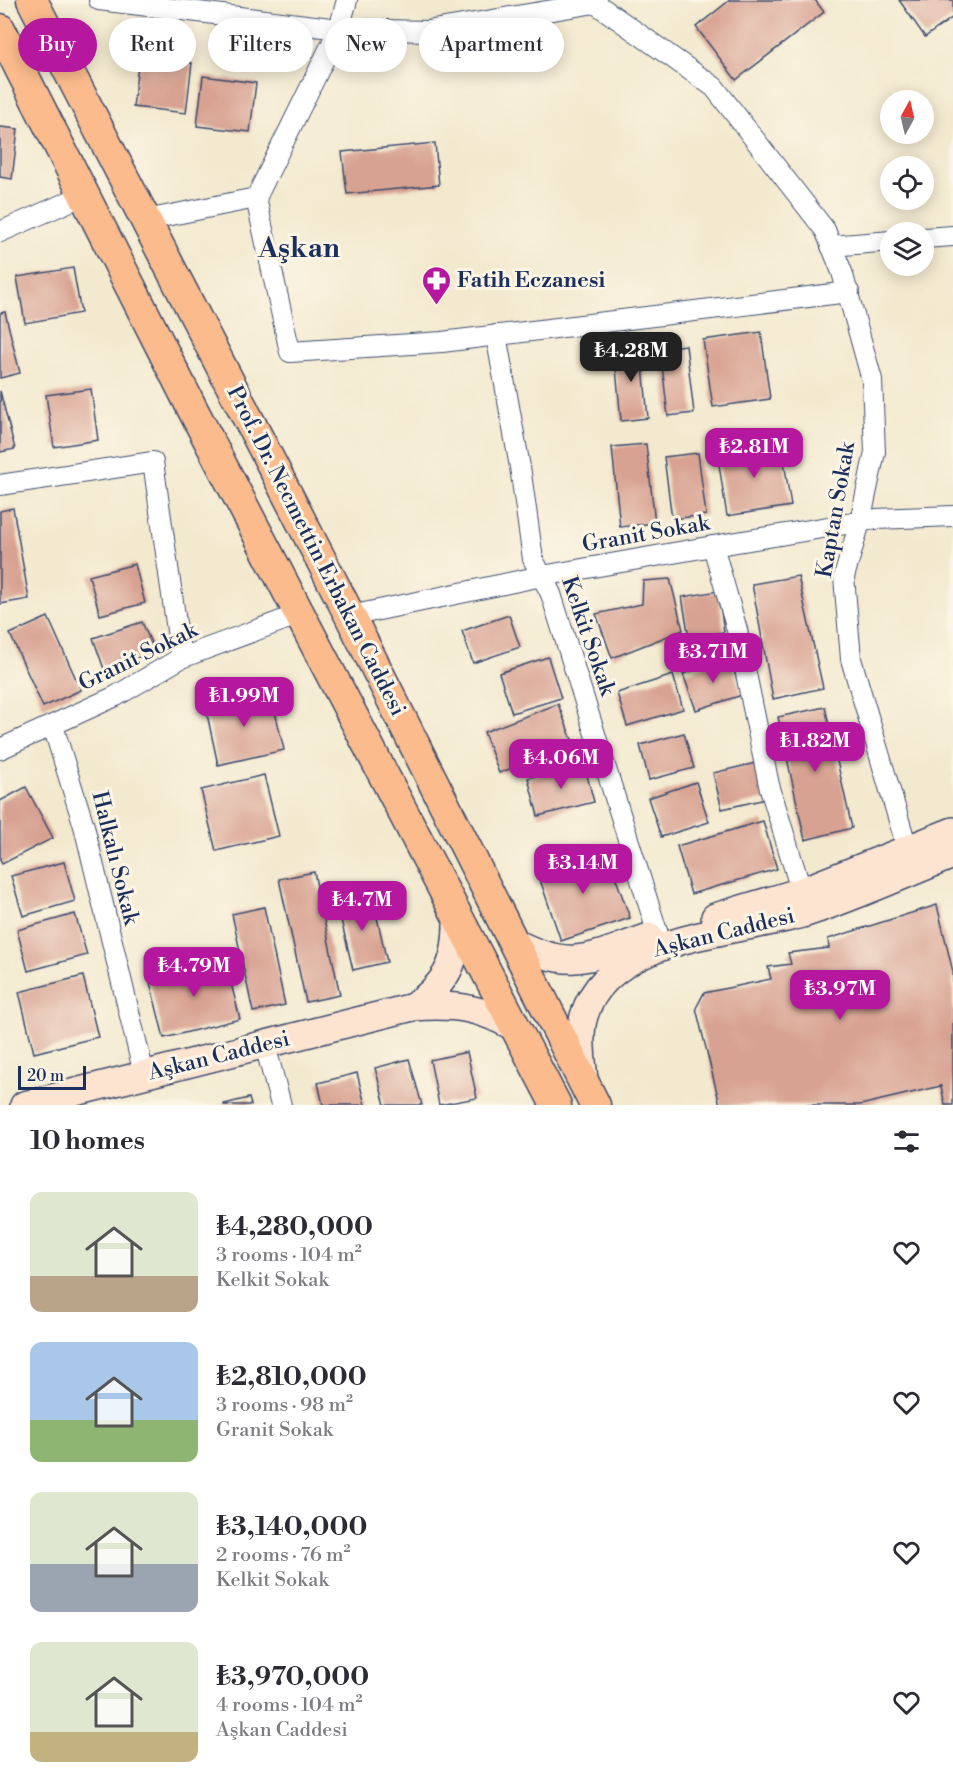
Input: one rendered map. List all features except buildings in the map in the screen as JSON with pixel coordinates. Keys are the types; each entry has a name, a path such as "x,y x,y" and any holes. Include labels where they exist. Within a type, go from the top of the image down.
{"main road":[{"name":"Prof. Dr. Necmettin Erbakan Caddesi","path":"32,0 350,616 590,1096"},
{"name":"Prof. Dr. Necmettin Erbakan Caddesi","path":"0,29 300,614 556,1105"}],"street":[{"path":"99,0 325,27"},
{"path":"342,18 347,0"},
{"path":"407,31 427,31 596,1"},
{"name":"Kaptan Sokak","path":"596,1 714,87 825,230 849,292 872,380 874,452 860,522 844,577 851,659 910,859"},
{"path":"325,58 256,198 290,352 442,342 849,292"},
{"path":"0,232 84,195"},
{"path":"146,219 256,198"},
{"path":"934,237 953,236"},
{"path":"831,246 880,242"},
{"name":"Kelkit Sokak","path":"496,335 520,467 533,559 554,605 660,941"},
{"path":"0,485 153,462 181,658"},
{"name":"Granit Sokak","path":"350,616 542,576 714,546 860,522 953,516"},
{"path":"714,546 737,630 769,785 805,901"},
{"name":"Granit Sokak","path":"0,749 116,696 181,658 300,614"},
{"name":"Halkalı Sokak","path":"53,726 84,826 144,1074"},
{"name":"Aşkan Caddesi","path":"512,941 544,956 574,960 660,941 805,901 910,859 953,831"},
{"name":"Aşkan Caddesi","path":"910,859 953,855"},
{"path":"413,1007 443,981 452,963 456,949 457,915"},
{"name":"Aşkan Caddesi","path":"590,1096 581,1036 584,1016 593,996 608,978 660,941"},
{"path":"413,1007 474,1008 491,1014 516,1028"},
{"name":"Aşkan Caddesi","path":"24,1105 56,1100 144,1074 413,1007"},
{"path":"265,1045 281,1105"}],"place":[{"name":"Fatih Eczanesi","path":"436,306"}],"district":[{"name":"Aşkan","path":"299,248"}]}
